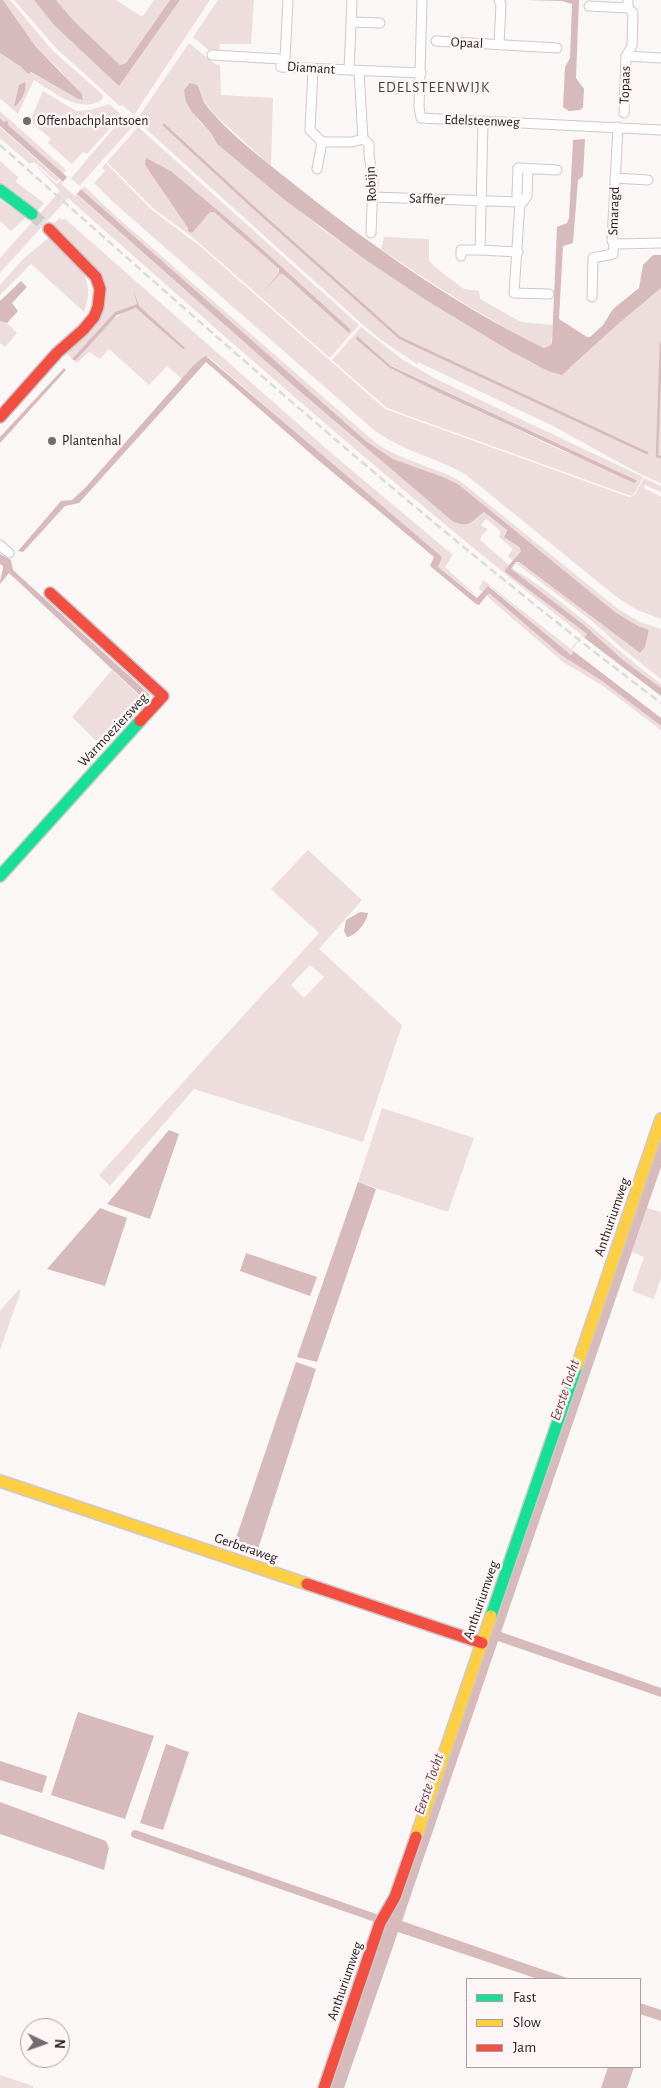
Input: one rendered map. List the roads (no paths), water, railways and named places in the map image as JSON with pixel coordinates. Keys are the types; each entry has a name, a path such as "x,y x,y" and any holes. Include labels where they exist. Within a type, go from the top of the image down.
{"street":[{"name":"Diamant","path":"212,55 286,59 288,0"},
{"name":"Diamant","path":"352,0 351,22 354,70"},
{"name":"Edelsteenweg","path":"422,0 419,107 422,118 661,130"},
{"name":"Opaal","path":"499,0 499,45"},
{"name":"Topaas","path":"589,6 628,4 633,13 632,46 626,56 624,113"},
{"path":"351,22 380,23"},
{"name":"Opaal","path":"436,42 557,48"},
{"name":"Topaas","path":"626,56 661,58"},
{"name":"Diamant","path":"281,59 281,67 421,73"},
{"path":"313,69 310,130 322,142 352,142 362,139"},
{"name":"Robijn","path":"354,70 362,139 369,144 373,197 371,233"},
{"path":"480,250 483,122"},
{"name":"Smaragd","path":"592,298 593,258 613,254 614,243 612,240 618,128"},
{"path":"317,169 322,142"},
{"path":"549,294 514,293 520,202 523,202 527,196 528,169 557,170"},
{"name":"Smaragd","path":"615,178 648,180"},
{"path":"0,190 32,214"},
{"name":"Saffier","path":"373,197 520,202"},
{"path":"0,417 57,353 88,324 96,312 96,301 100,289 98,280 85,264 49,229"},
{"name":"Smaragd","path":"614,243 661,243"},
{"path":"461,256 461,250 518,252"},
{"path":"0,545 9,553"},
{"name":"Warmoeziersweg","path":"0,876 164,696 50,593"},
{"name":"Anthuriumweg","path":"324,2088 382,1920 395,1897 661,1119"},
{"name":"Gerberaweg","path":"0,1481 482,1644"}],"waterway":[{"path":"164,125 400,338 647,453"},
{"path":"661,343 657,456 661,457"},
{"name":"Eerste Tocht","path":"135,1834 384,1921"}],"tunnel":[{"path":"32,214 49,229"}],"railway":[{"path":"0,145 325,431 491,569 661,703"}],"place":[{"name":"Offenbachplantsoen","path":"27,121"},
{"name":"Plantenhal","path":"52,441"}],"district":[{"name":"EDELSTEENWIJK","path":"434,87"}]}
